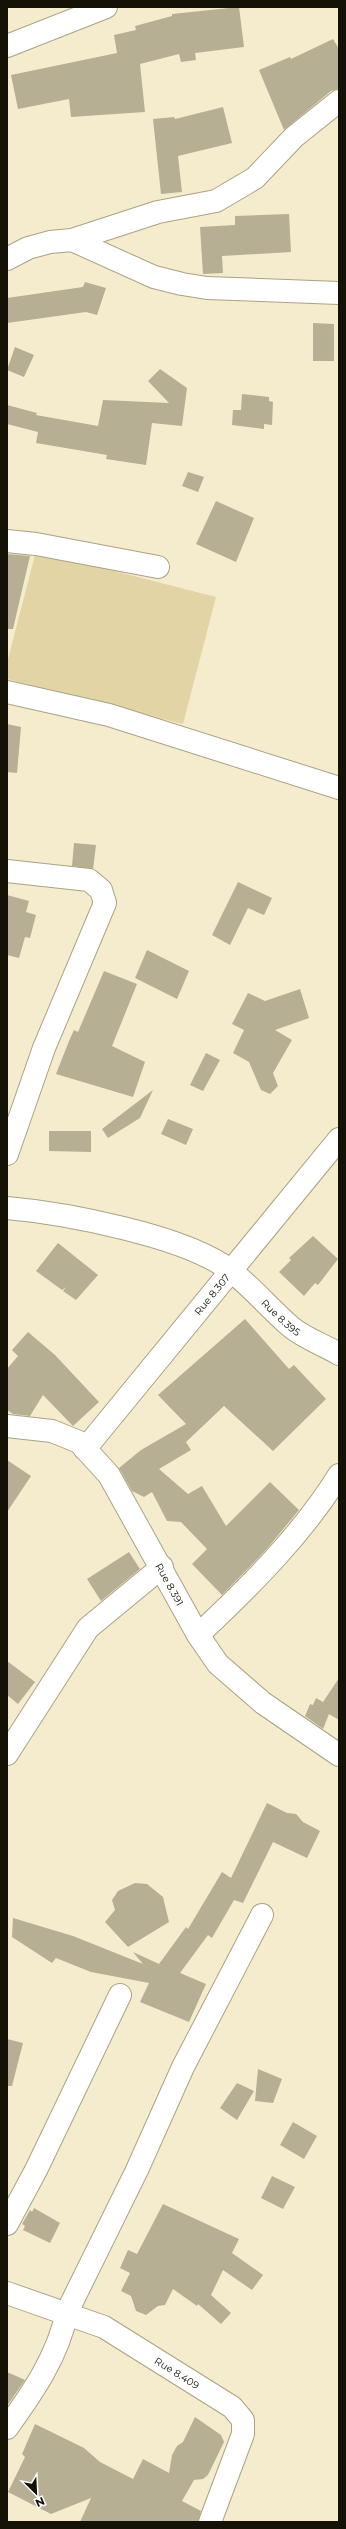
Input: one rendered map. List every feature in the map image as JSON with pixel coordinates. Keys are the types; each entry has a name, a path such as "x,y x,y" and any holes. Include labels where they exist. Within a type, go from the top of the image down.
{"street":[{"path":"7,46 106,7"},
{"path":"7,259 28,248 50,242 72,240 158,212 216,200 256,178 294,137 339,101"},
{"path":"72,240 154,277 182,284 207,288 339,293"},
{"path":"7,541 36,544 158,567"},
{"path":"7,692 109,714 339,788"},
{"path":"7,871 89,880 101,890 105,903 44,1048 7,1154"},
{"name":"Rue 8.307","path":"85,1448 339,1139"},
{"name":"Rue 8.395","path":"7,1208 32,1210 139,1233 208,1257 231,1270 292,1328 339,1354"},
{"name":"Rue 8.391","path":"7,1426 52,1432 79,1442 109,1475 162,1567 198,1635 218,1664 242,1686 276,1712 339,1755"},
{"path":"198,1635 277,1558 322,1503 339,1475"},
{"path":"7,1754 88,1628 162,1567"},
{"path":"7,2428 48,2367 64,2330 67,2312 137,2170 183,2067 262,1915"},
{"path":"7,2224 36,2170 120,1995"},
{"name":"Rue 8.409","path":"7,2293 67,2312 120,2335 232,2407 243,2420 243,2434 210,2522"}],"shaded area":[{"path":"36,551 216,597 183,724 7,679 7,663"}],"building":[{"path":"239,7 244,47 195,53 196,60 181,62 179,54 140,64 145,112 71,117 69,99 18,109 11,75 117,53 114,35 136,30 135,26 172,16 172,14"},
{"path":"333,39 339,49 339,89 331,91 284,130 259,70 290,57 291,59"},
{"path":"223,107 232,143 178,156 182,192 161,194 153,119 174,117 175,119"},
{"path":"289,214 291,252 222,256 223,273 203,274 200,227 235,225 235,216"},
{"path":"85,282 106,288 97,315 86,312 7,323 7,298 83,287"},
{"path":"313,323 334,324 334,361 313,361"},
{"path":"15,347 34,355 24,377 7,370"},
{"path":"160,369 187,388 182,426 152,423 146,465 106,459 107,455 36,443 38,432 7,424 7,405 37,413 36,415 98,426 103,400 169,403 148,381"},
{"path":"242,394 269,397 269,401 273,402 272,425 264,424 264,429 232,425 233,410 241,410"},
{"path":"188,472 204,477 198,492 182,486"},
{"path":"216,501 254,518 236,562 196,544"},
{"path":"7,554 30,556 13,629 7,629"},
{"path":"7,724 21,727 17,773 7,772"},
{"path":"74,843 96,845 93,869 72,866"},
{"path":"238,882 272,898 264,915 248,908 230,945 212,935"},
{"path":"7,895 29,901 26,912 36,915 30,938 25,937 19,958 7,955"},
{"path":"147,950 189,971 177,999 135,978"},
{"path":"104,971 137,984 112,1046 145,1062 133,1097 56,1074 74,1030 78,1032"},
{"path":"300,989 309,1018 275,1030 292,1040 273,1073 278,1086 270,1094 261,1090 249,1062 233,1053 244,1030 232,1024 248,993 265,1001"},
{"path":"206,1053 220,1060 203,1091 190,1085"},
{"path":"153,1090 140,1118 108,1138 102,1129"},
{"path":"168,1119 193,1129 186,1145 161,1134"},
{"path":"49,1131 91,1131 91,1152 49,1151"},
{"path":"313,1236 338,1259 318,1285 315,1283 304,1296 279,1272 291,1260 289,1258"},
{"path":"58,1243 98,1275 76,1300 63,1291 66,1287 62,1290 36,1271"},
{"path":"245,1319 289,1369 294,1365 326,1399 273,1451 224,1406 186,1442 191,1450 159,1469 188,1494 202,1486 226,1526 270,1482 299,1510 265,1551 222,1595 192,1564 207,1549 181,1522 167,1521 152,1492 144,1497 132,1491 119,1468 141,1450 186,1424 158,1395"},
{"path":"28,1332 55,1355 99,1402 73,1426 43,1395 30,1416 13,1414 7,1410 7,1369 18,1356 12,1350"},
{"path":"7,1460 31,1476 7,1512"},
{"path":"129,1552 140,1569 101,1601 87,1579"},
{"path":"7,1661 35,1682 18,1704 7,1695"},
{"path":"339,1678 339,1720 329,1714 323,1729 305,1716 310,1704 313,1705 316,1698 323,1702"},
{"path":"267,1803 287,1813 296,1814 303,1822 320,1831 307,1858 273,1842 243,1903 234,1900 212,1938 208,1935 180,1973 206,1984 189,2022 140,2002 149,1983 91,1972 56,1958 52,1963 12,1937 13,1918 73,1936 143,1964 133,1952 159,1964 186,1927 188,1929 222,1872 231,1878"},
{"path":"135,1883 147,1884 163,1897 169,1922 128,1947 105,1922 115,1910 112,1900 118,1891"},
{"path":"7,2039 23,2043 12,2086 7,2086"},
{"path":"258,2069 282,2079 273,2103 255,2101"},
{"path":"237,2083 254,2091 237,2120 220,2108"},
{"path":"293,2122 317,2136 304,2159 280,2145"},
{"path":"272,2176 295,2187 283,2209 261,2198"},
{"path":"163,2204 239,2239 232,2253 263,2275 252,2290 223,2270 211,2295 231,2313 221,2324 198,2304 197,2306 173,2289 165,2305 158,2306 146,2315 136,2311 131,2296 121,2291 130,2273 120,2268 128,2250 137,2254"},
{"path":"34,2208 60,2223 50,2243 23,2230 25,2226 22,2224 30,2210 32,2212"},
{"path":"7,2372 25,2380 7,2406"},
{"path":"195,2417 221,2435 224,2442 208,2475 203,2479 194,2480 182,2501 201,2511 198,2522 80,2522 91,2498 51,2514 8,2492 25,2457 22,2454 35,2424 84,2448 100,2462 133,2479 143,2459 169,2473 172,2455 177,2446 183,2442"}]}
